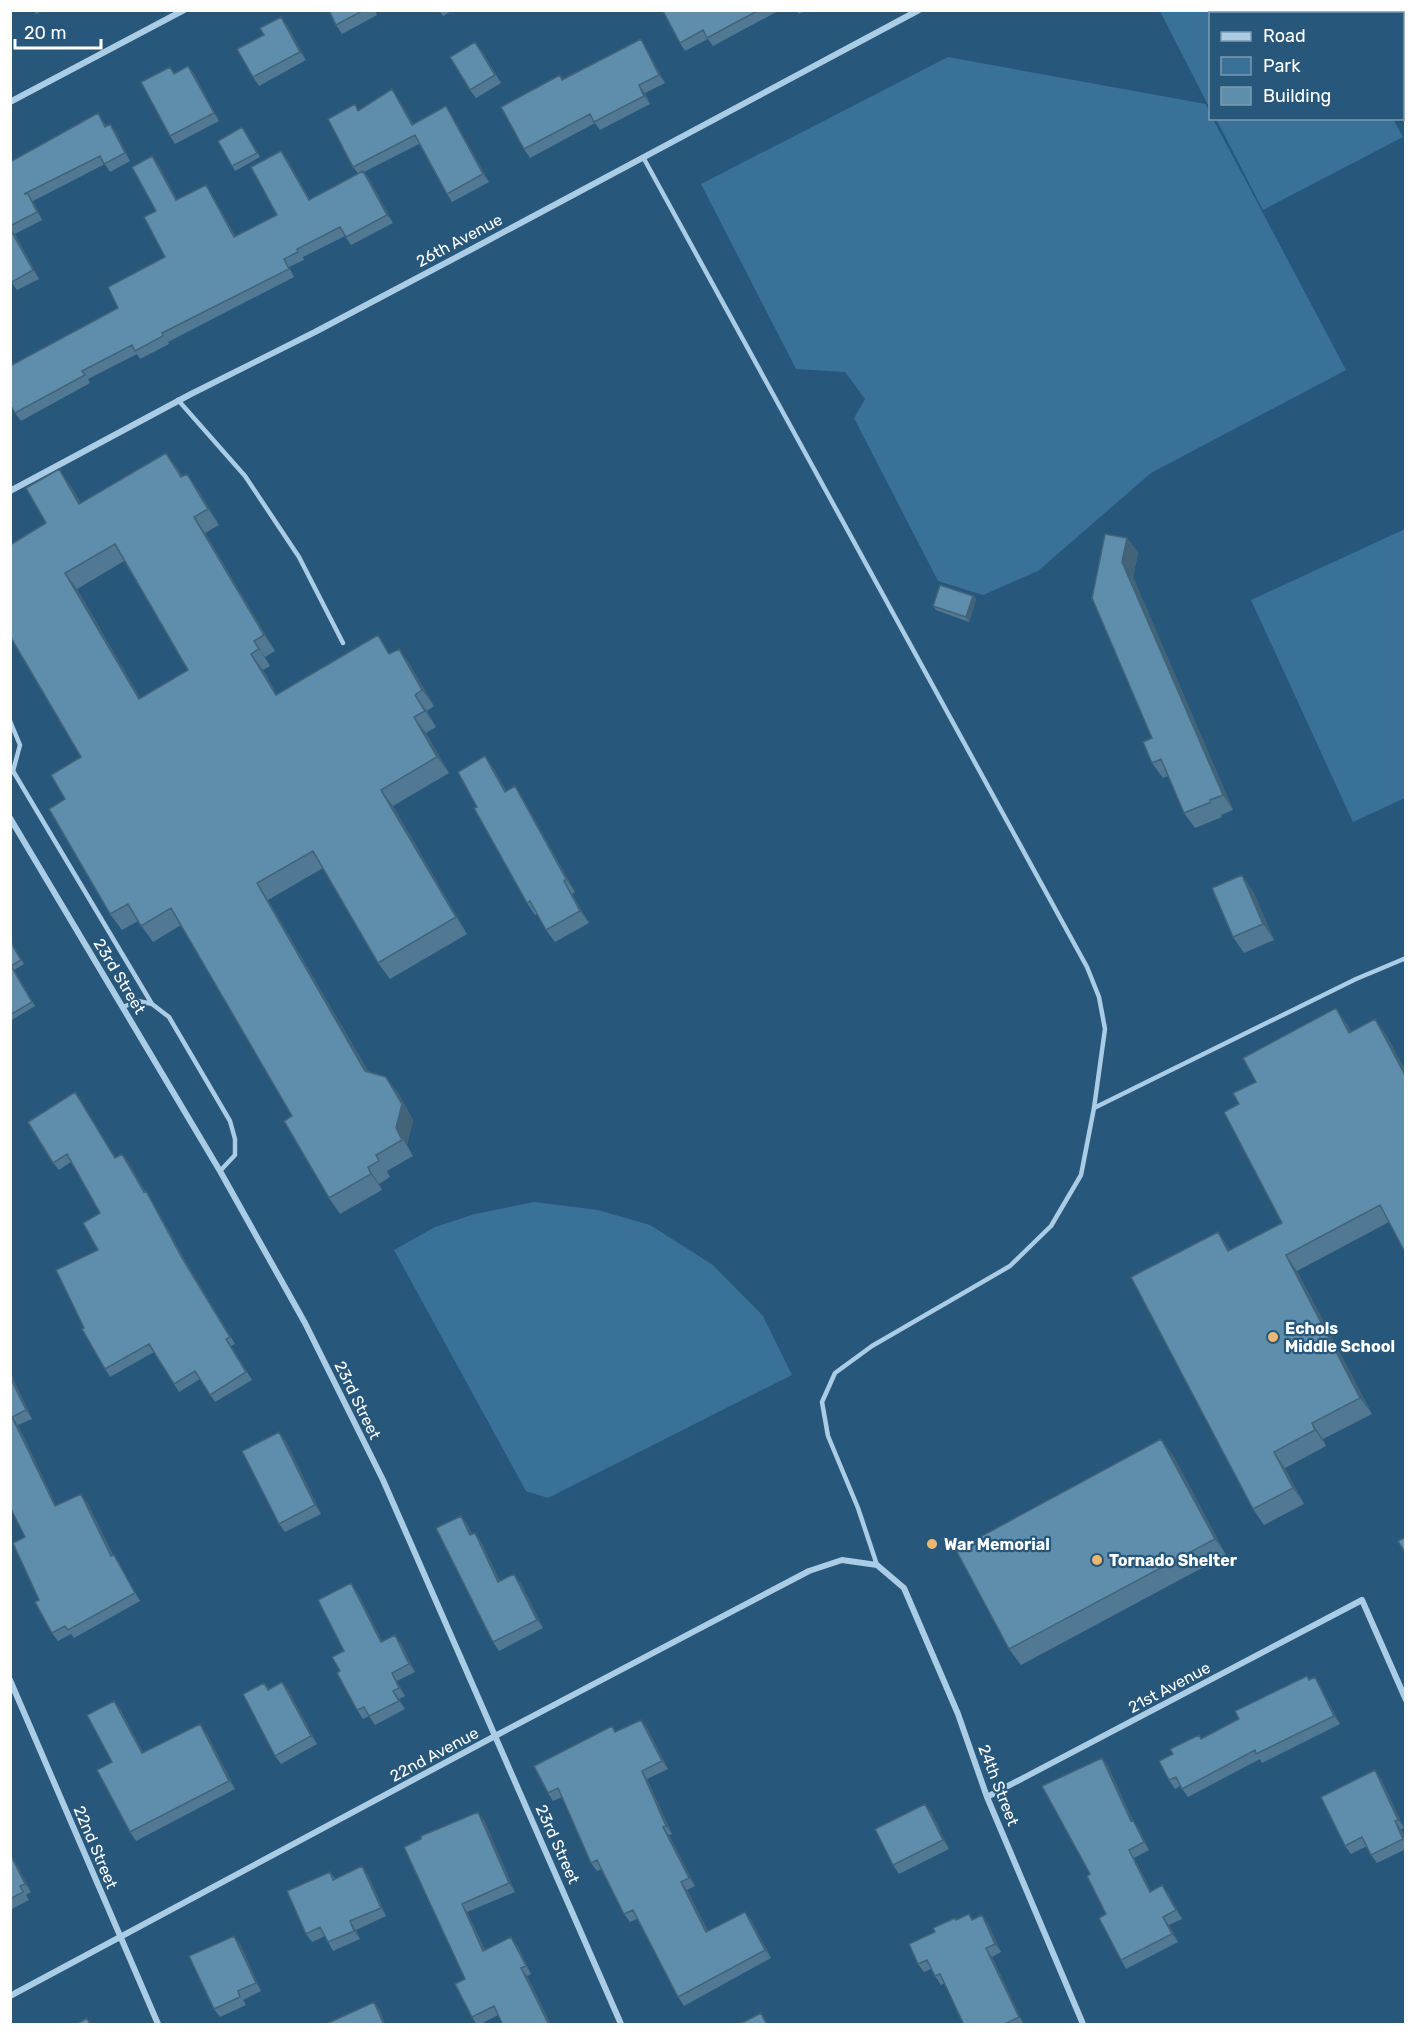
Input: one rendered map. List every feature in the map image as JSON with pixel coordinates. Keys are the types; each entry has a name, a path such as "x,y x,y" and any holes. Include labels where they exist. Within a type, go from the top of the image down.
{"street":[{"path":"10,102 184,10"},
{"name":"26th Avenue","path":"10,491 178,400 315,332 919,10"},
{"name":"23rd Street","path":"10,818 220,1172 305,1323 378,1470 621,2025"},
{"name":"22nd Avenue","path":"10,1996 809,1571 842,1560 877,1565"},
{"name":"24th Street","path":"877,1565 904,1588 958,1714 987,1797 1083,2025"},
{"name":"21st Avenue","path":"987,1797 1362,1600 1406,1700"},
{"name":"22nd Street","path":"10,1680 158,2025"}],"lane":[{"path":"643,157 1087,967 1099,997 1105,1029 1094,1108 1081,1174 1051,1226 1010,1266 872,1346 835,1373 822,1402 828,1436 858,1508 877,1565"},
{"path":"178,400 245,476 299,557 343,643"},
{"path":"10,721 20,745 12,773 152,1004 169,1017 230,1121 235,1139 235,1155 220,1172"},
{"path":"1094,1108 1356,979 1406,958"},
{"path":"123,1007 138,1001 152,1004"}],"green space":[{"path":"1160,11 1338,12 1209,12 1209,107"},
{"path":"948,57 1206,104 1209,120 1214,120 1346,370 1151,473 1038,571 983,595 938,581 854,418 865,399 845,372 796,369 701,184"},
{"path":"1217,120 1394,120 1403,137 1263,210"},
{"path":"1405,529 1405,798 1353,822 1251,600"},
{"path":"534,1202 598,1210 650,1225 713,1265 763,1316 792,1375 548,1498 526,1491 394,1250 435,1227 475,1214"}],"building":[{"path":"329,10 364,10 336,25"},
{"path":"759,10 707,38 703,30 680,43 663,11"},
{"path":"281,17 300,52 253,77 237,49 264,35 260,28"},
{"path":"641,39 659,75 639,85 644,96 594,122 590,114 524,149 501,107 560,75 562,80"},
{"path":"475,42 495,75 470,90 450,57"},
{"path":"188,66 214,113 170,136 141,82 170,67 174,74"},
{"path":"392,89 412,125 446,106 483,174 447,194 415,135 353,167 328,119 355,104 358,111"},
{"path":"98,113 105,127 110,124 125,153 104,164 100,156 24,194 28,194 37,212 10,226 10,162"},
{"path":"242,127 257,153 232,166 218,141"},
{"path":"281,151 309,200 363,171 387,215 346,237 340,227 297,249 298,252 284,259 289,269 162,333 163,336 135,351 132,345 82,371 85,375 15,413 10,404 10,366 118,308 108,287 165,257 144,217 156,211 132,167 152,156 176,200 206,185 234,237 277,215 251,167"},
{"path":"10,229 33,270 12,282 10,280"},
{"path":"166,453 181,477 187,474 208,509 194,517 264,635 254,641 259,649 251,654 276,695 378,635 389,654 399,649 422,690 415,695 425,711 414,717 437,757 381,790 456,917 378,963 313,851 257,883 365,1071 386,1077 402,1104 396,1128 402,1140 376,1155 379,1161 368,1167 371,1174 329,1198 284,1121 292,1116 171,908 141,926 128,904 110,914 49,809 65,799 51,775 81,757 10,636 10,545 46,523 26,488 59,469 79,504","holes":["115,544 188,670 139,699 65,573"]},
{"path":"1105,534 1127,538 1122,562 1223,795 1184,813 1161,759 1152,763 1143,742 1152,738 1092,598"},
{"path":"940,585 973,596 966,617 933,606"},
{"path":"485,756 505,792 515,786 566,879 564,881 580,911 546,930 530,901 527,903 474,808 477,807 458,772"},
{"path":"1242,875 1263,924 1233,937 1212,888"},
{"path":"10,941 21,960 11,966 32,1002 10,1015"},
{"path":"1336,1008 1349,1033 1375,1019 1406,1077 1406,1254 1380,1205 1286,1255 1360,1398 1312,1423 1315,1430 1274,1452 1293,1488 1253,1509 1131,1277 1218,1232 1228,1251 1282,1223 1224,1112 1239,1104 1233,1093 1256,1082 1243,1058"},
{"path":"75,1092 115,1158 122,1154 144,1192 146,1191 182,1258 230,1337 226,1339 246,1372 210,1395 195,1371 174,1384 149,1344 105,1369 82,1329 84,1328 56,1270 98,1250 83,1223 100,1213 67,1154 53,1163 28,1122"},
{"path":"10,1377 26,1410 12,1417 55,1506 81,1494 111,1556 114,1555 135,1593 68,1630 65,1626 52,1633 35,1602 39,1600 13,1543 25,1537 10,1507"},
{"path":"279,1432 315,1505 279,1524 242,1451"},
{"name":"Tornado Shelter","path":"1161,1439 1215,1539 1009,1649 956,1550"},
{"path":"461,1516 470,1535 475,1533 498,1582 514,1574 537,1620 493,1642 436,1528"},
{"path":"1406,1537 1406,1554 1398,1541"},
{"path":"351,1583 381,1642 395,1635 409,1664 392,1673 399,1688 393,1691 399,1701 369,1716 364,1707 357,1710 337,1673 340,1671 332,1657 344,1651 318,1600"},
{"path":"1307,1676 1309,1680 1315,1677 1334,1716 1256,1754 1255,1750 1182,1789 1176,1777 1169,1780 1159,1761 1173,1754 1170,1749 1199,1735 1201,1739 1239,1719 1235,1711"},
{"path":"282,1682 311,1736 275,1756 243,1694 264,1683 268,1690"},
{"path":"114,1701 142,1753 200,1724 229,1781 130,1832 97,1770 112,1762 87,1715"},
{"path":"641,1720 662,1761 642,1771 666,1826 663,1827 689,1878 681,1882 706,1932 745,1912 765,1950 678,1997 633,1910 624,1914 597,1860 591,1863 558,1788 548,1793 534,1766 612,1726 615,1732"},
{"path":"1102,1758 1131,1821 1133,1820 1144,1842 1129,1850 1150,1892 1162,1885 1176,1910 1163,1917 1172,1934 1121,1960 1099,1918 1106,1914 1087,1876 1090,1874 1042,1786"},
{"path":"1375,1770 1398,1820 1395,1821 1403,1839 1371,1855 1362,1837 1345,1846 1321,1797"},
{"path":"925,1804 943,1840 893,1865 875,1829"},
{"path":"478,1812 509,1883 462,1904 483,1951 511,1937 526,1966 521,1968 549,2025 503,2025 494,2006 472,2017 455,1984 465,1979 404,1847 421,1839 421,1836"},
{"path":"12,1858 25,1884 20,1886 23,1892 10,1899 10,1859"},
{"path":"362,1866 381,1908 350,1921 354,1931 328,1942 320,1927 306,1934 287,1891 330,1872 333,1880"},
{"path":"969,1914 972,1920 982,1915 995,1944 986,1948 1019,2017 1003,2025 964,2025 940,1974 935,1976 927,1960 918,1964 909,1944 935,1932 933,1928"},
{"path":"234,1936 256,1983 238,1991 240,1997 214,2009 189,1956"},
{"path":"374,2002 384,2025 324,2025"},
{"path":"761,2013 767,2025 738,2025"},
{"path":"87,2018 90,2025 75,2025"}],"place":[{"name":"Echols Middle School","path":"1273,1337"},
{"name":"War Memorial","path":"932,1544"},
{"name":"Tornado Shelter","path":"1097,1560"}]}
